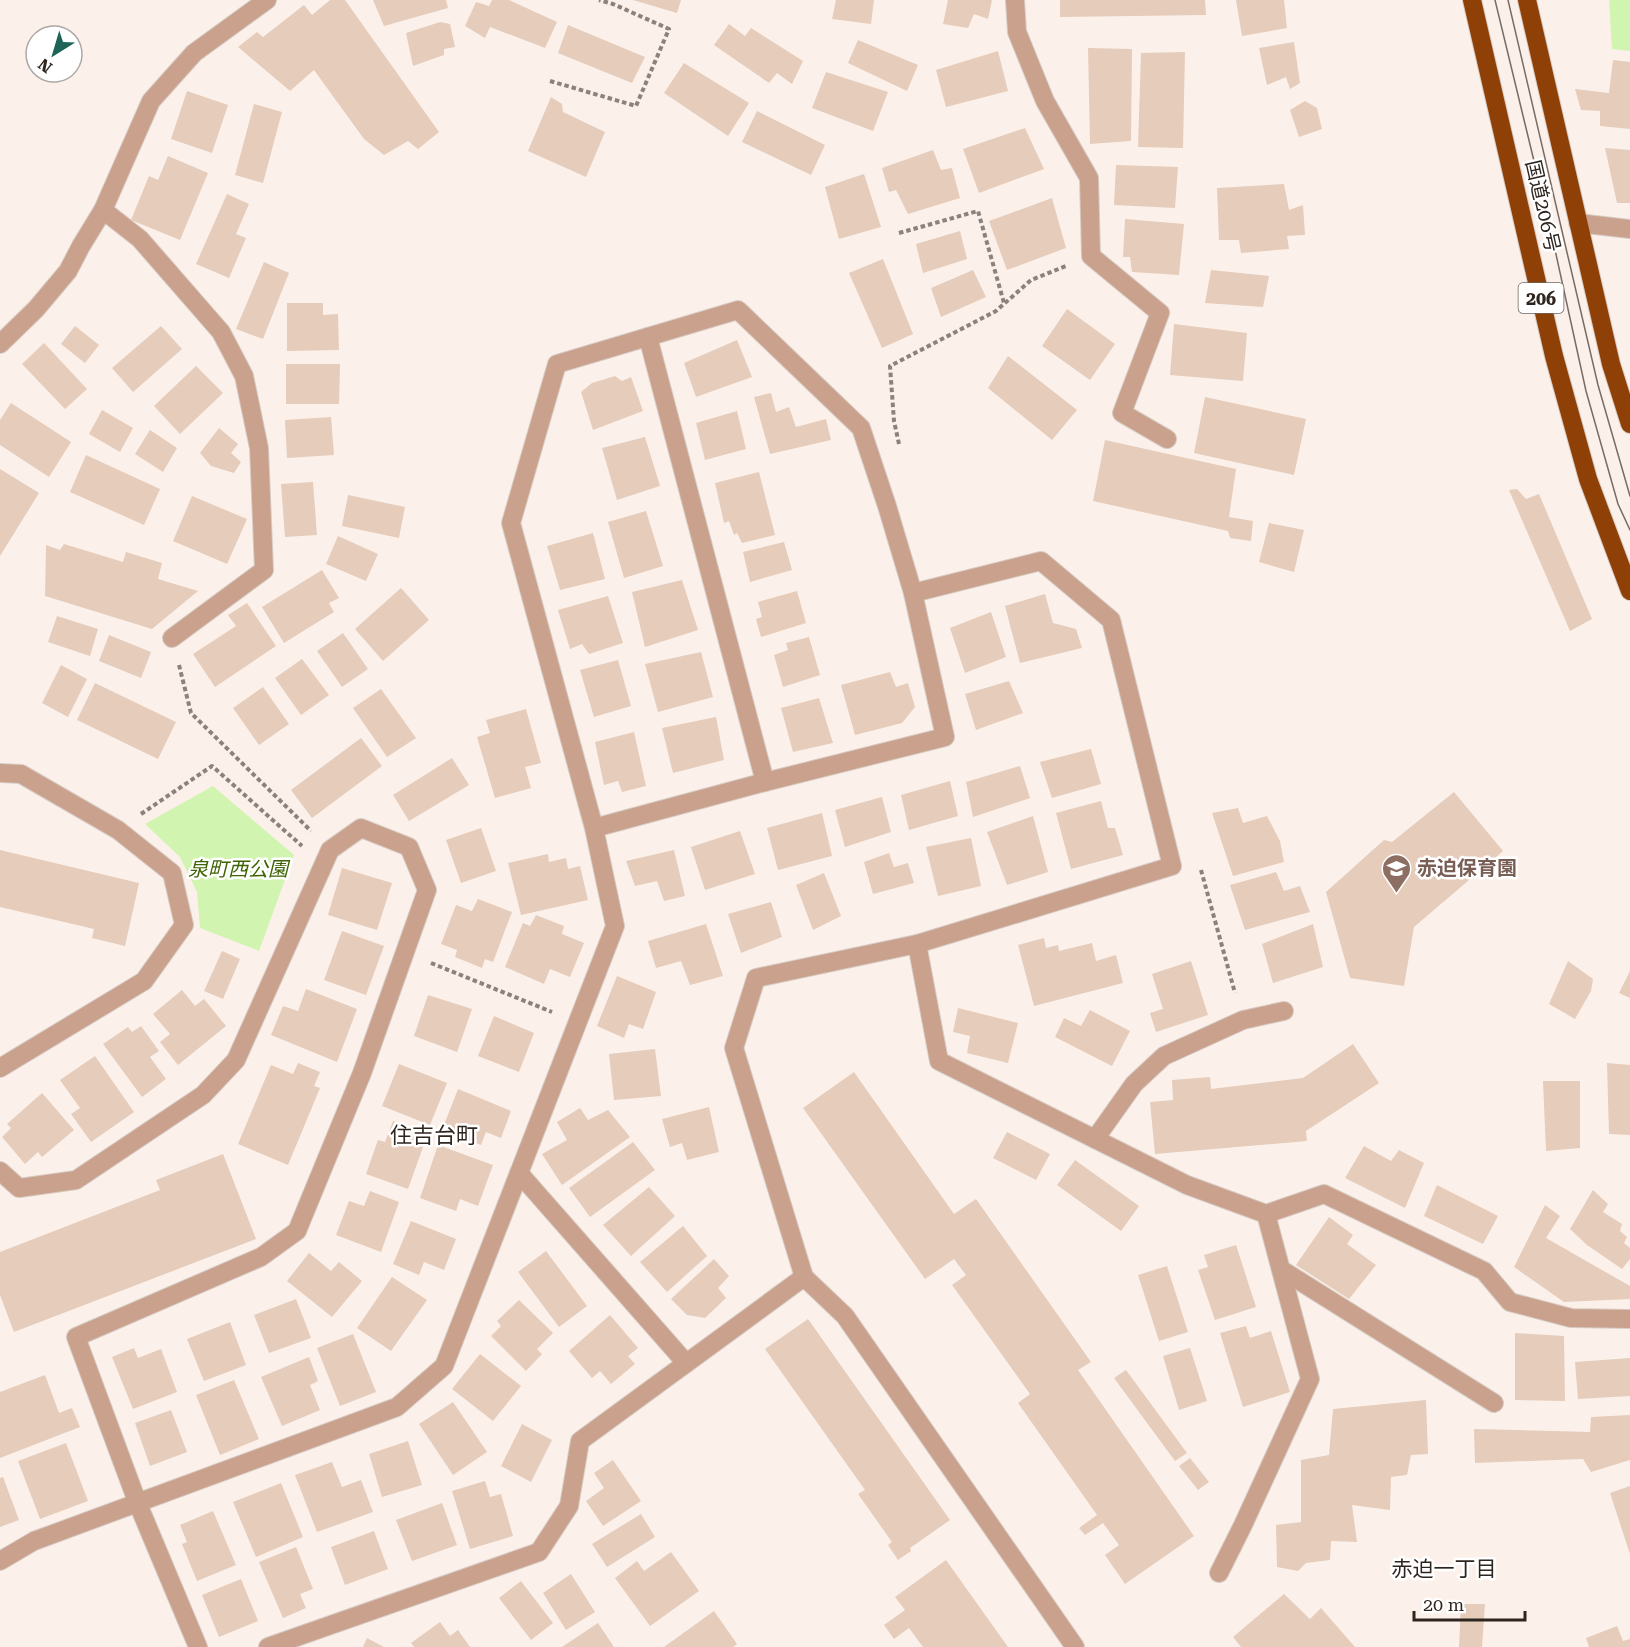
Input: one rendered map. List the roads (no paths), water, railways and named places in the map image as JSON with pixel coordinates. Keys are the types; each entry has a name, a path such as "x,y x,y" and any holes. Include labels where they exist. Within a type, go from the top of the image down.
{"highway":[{"name":"国道206号","path":"1472,0 1560,378 1588,479 1630,591"},
{"name":"国道206号","path":"1527,0 1611,364 1630,424"}],"street":[{"path":"0,344 36,309 68,271 103,210 151,101 194,53 267,0"},
{"path":"1015,0 1017,32 1045,101 1089,178 1091,256 1160,313 1122,413 1167,439"},
{"path":"103,210 140,239 221,332 244,376 259,448 264,570 172,638"},
{"path":"1578,223 1630,228"},
{"path":"0,1561 34,1541 397,1407 444,1366 615,926 594,828 511,523 557,364 738,310 861,428 888,506 913,593 945,738 765,782 594,828"},
{"path":"648,337 765,782"},
{"path":"913,593 1041,561 1111,620 1172,866 917,944 756,978 734,1048 804,1277 844,1316 1075,1647"},
{"path":"0,773 21,774 118,830 172,873 184,925 144,981 0,1068"},
{"path":"0,1171 19,1188 76,1180 203,1095 236,1060 327,857 361,828 410,847 427,890 362,1073 297,1231 261,1257 76,1337 138,1504 198,1647"},
{"path":"917,944 939,1061 1186,1185 1266,1214 1324,1194 1484,1271 1510,1302 1571,1318 1630,1319"},
{"path":"1095,1139 1134,1084 1164,1056 1243,1020 1284,1011"},
{"path":"519,1173 686,1363"},
{"path":"1219,1573 1310,1378 1266,1214"},
{"path":"1282,1270 1494,1403"},
{"path":"268,1647 539,1552 569,1506 580,1441 804,1277"}],"tram line":[{"path":"1495,0 1550,227 1586,391 1618,504 1630,530"},
{"path":"1508,0 1598,385 1630,496"}],"place":[{"name":"赤迫保育園","path":"1396,894"}],"district":[{"name":"住吉台町","path":"434,1135"},
{"name":"赤迫一丁目","path":"1444,1569"}],"park label":[{"name":"泉町西公園","path":"238,869"}]}
